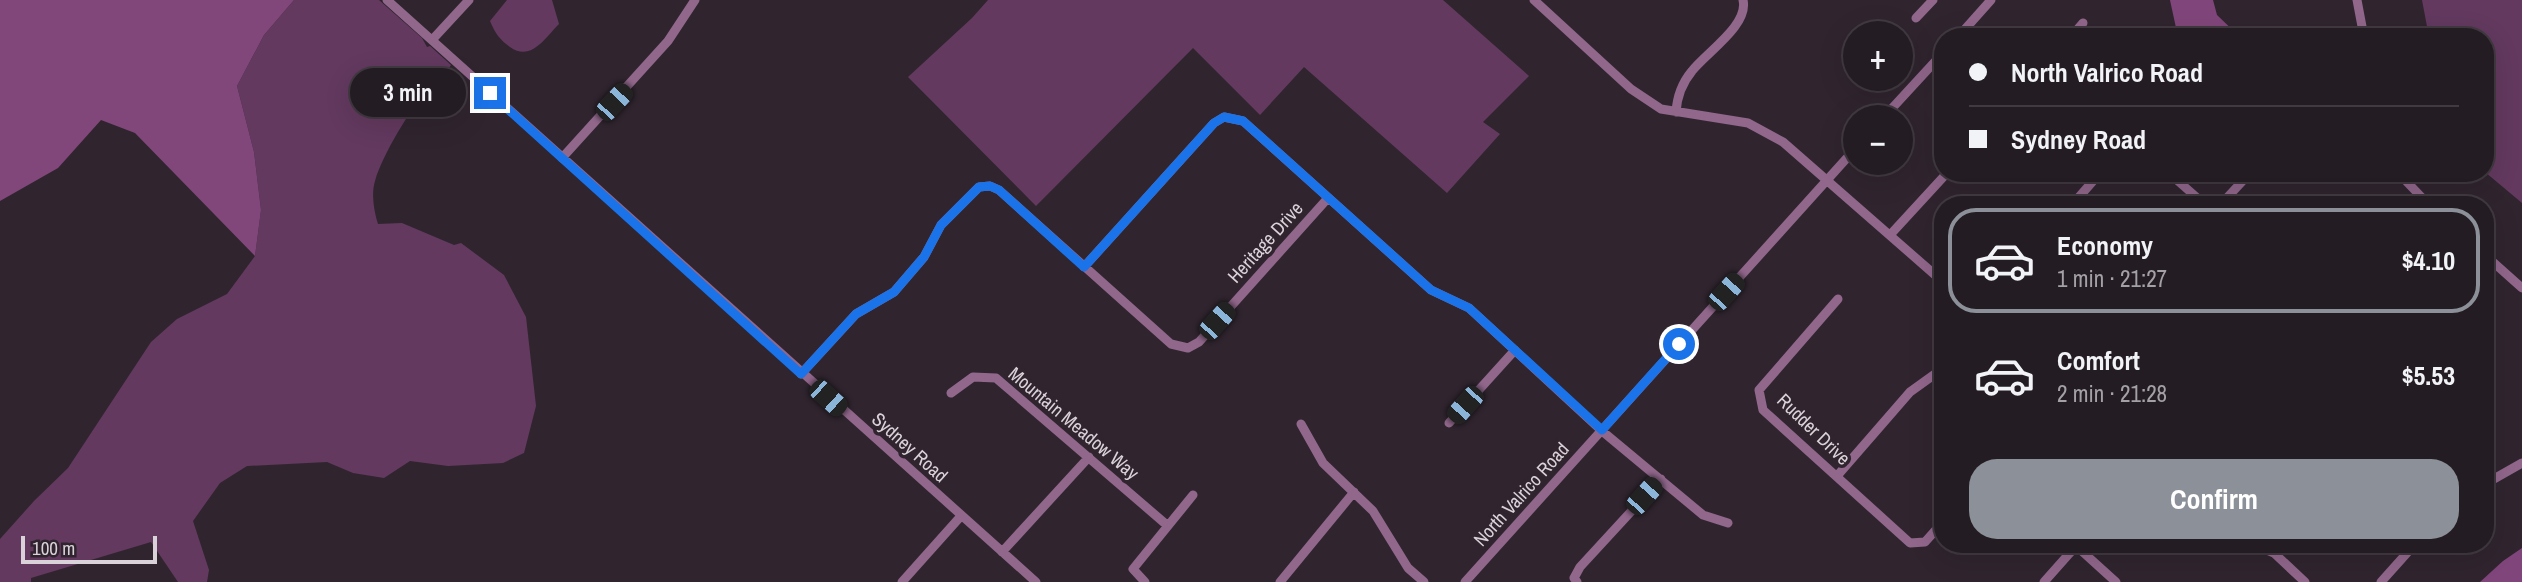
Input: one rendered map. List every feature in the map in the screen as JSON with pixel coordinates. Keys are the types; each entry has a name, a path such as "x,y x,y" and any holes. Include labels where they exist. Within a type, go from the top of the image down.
{"street":[{"name":"Sydney Road","path":"387,0 1035,582"},
{"path":"432,40 468,0"},
{"path":"562,158 668,41 695,0"},
{"path":"1534,0 1643,99 1661,109 1748,122 1783,142 1934,274"},
{"path":"1676,112 1680,91 1692,71 1734,28 1744,12 1743,0"},
{"path":"1916,18 1934,0"},
{"path":"1966,28 1991,0"},
{"path":"2357,0 2362,28"},
{"path":"2079,28 2083,23"},
{"path":"1895,105 1934,63"},
{"path":"1084,267 1214,123 1224,117 1243,121 1431,290 1469,308 1644,467 1661,478 1703,515 1728,523"},
{"name":"North Valrico Road","path":"1465,582 1843,162"},
{"path":"1890,235 1939,182"},
{"path":"2080,196 2091,182"},
{"path":"2179,182 2195,196"},
{"path":"2229,196 2242,182"},
{"path":"2407,182 2420,196"},
{"name":"Heritage Drive","path":"801,374 856,314 894,292 924,257 941,225 979,187 990,186 999,190 1171,344 1188,348 1199,342 1328,198"},
{"path":"2494,263 2522,288"},
{"name":"Rudder Drive","path":"1838,299 1759,390 1763,410 1910,543 1925,542 1934,532"},
{"path":"1449,423 1515,350"},
{"path":"1837,476 1910,392 1934,375"},
{"name":"Mountain Meadow Way","path":"951,393 973,377 996,378 1168,526"},
{"path":"1301,424 1323,463 1373,511 1408,568 1424,582"},
{"path":"1002,552 1089,457"},
{"path":"2494,479 2522,463"},
{"path":"1577,582 1574,578 1580,567 1661,478"},
{"path":"1280,582 1354,492"},
{"path":"1145,582 1133,569 1193,495"},
{"path":"902,582 961,516"},
{"path":"2044,582 2068,553"},
{"path":"2084,553 2116,582"},
{"path":"2274,553 2305,582"},
{"path":"2381,582 2407,553"}],"shaded area":[{"path":"0,0 294,0 264,35 237,86 254,152 261,210 255,256 135,133 101,120 58,168 0,201"},
{"path":"294,0 379,0 422,38 427,47 430,46 451,65 421,97 384,158 374,186 375,214 378,224 402,223 454,245 461,243 504,275 526,317 536,406 524,453 503,463 448,466 410,461 384,478 353,473 327,462 247,466 220,483 193,521 209,570 207,582 178,582 151,542 31,578 31,582 0,582 0,539 68,468 151,342 177,319 227,294 255,256 261,210 254,152 237,86 264,35"},
{"path":"507,0 552,0 559,24 531,50 518,51 501,39 490,21"},
{"path":"988,0 1443,0 1529,76 1483,122 1500,134 1447,193 1304,67 1260,115 1193,48 1036,206 908,77"},
{"path":"2170,0 2213,0 2217,15 2231,28 2176,28"},
{"path":"2422,0 2522,0 2522,203 2494,180 2494,28 2427,28"},
{"path":"2522,548 2522,582 2480,582 2503,561"}],"route":[{"path":"490,93 801,374 856,314 894,292 924,257 941,225 979,187 990,186 999,190 1084,267 1214,123 1224,117 1243,121 1431,290 1469,308 1602,430 1679,344"}]}
